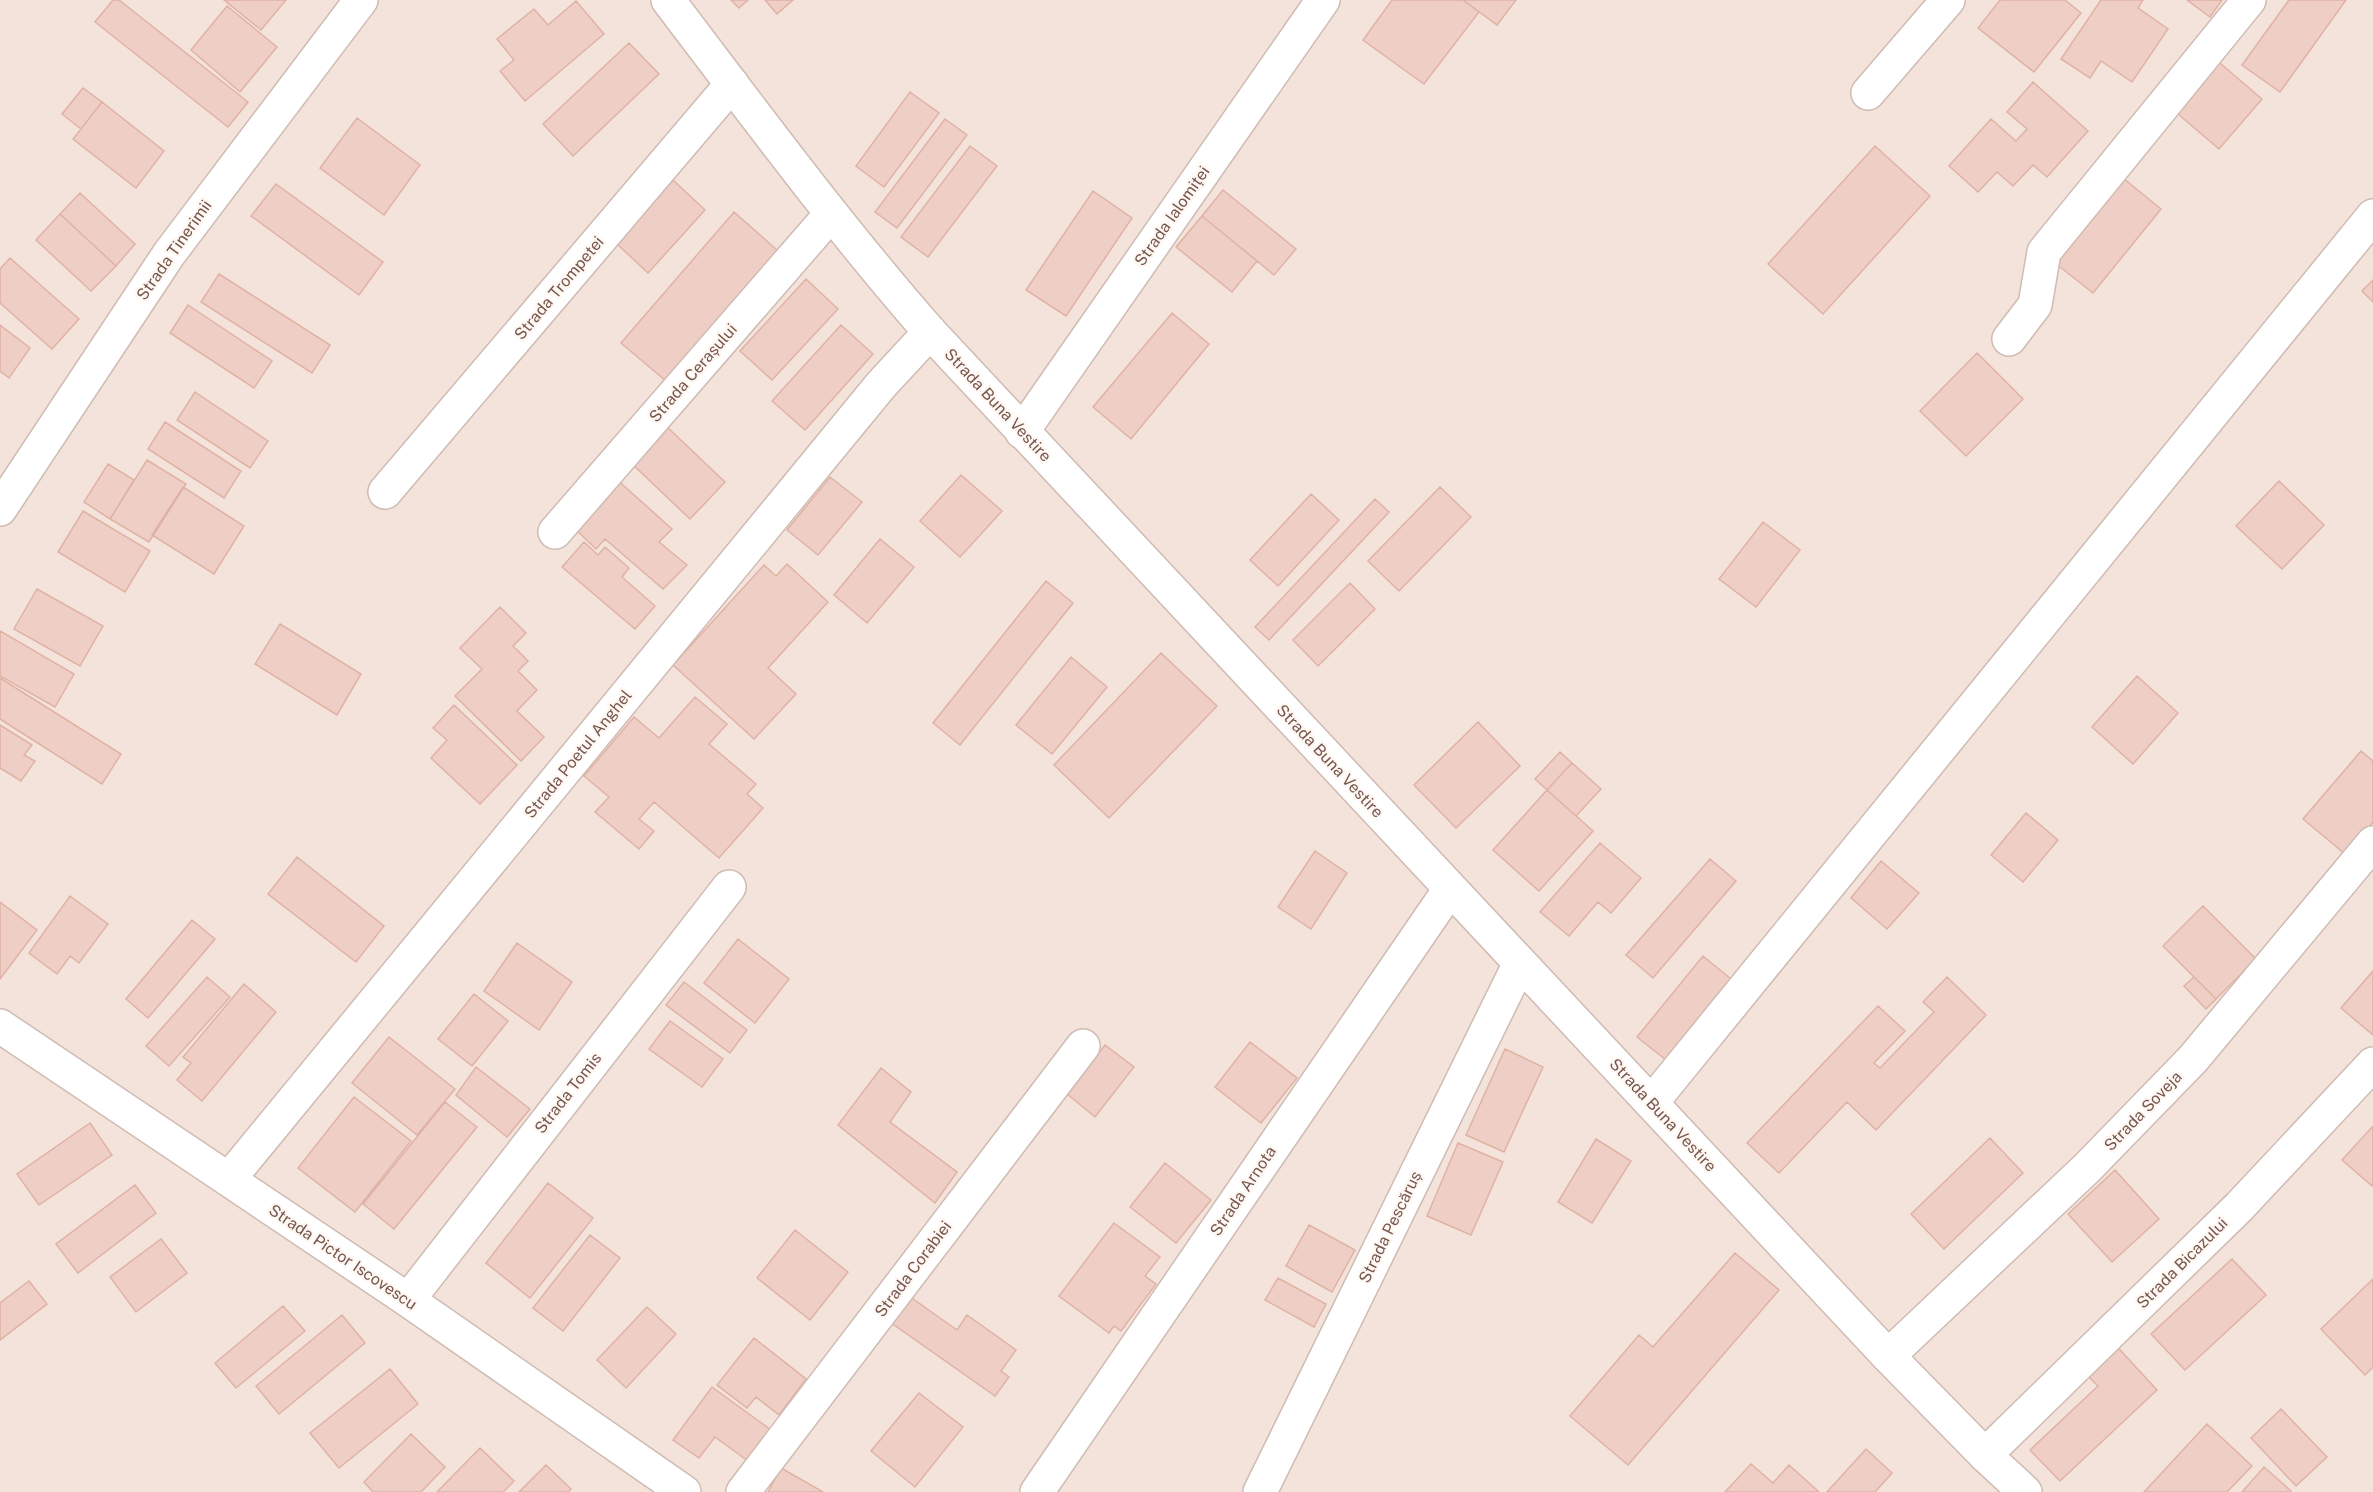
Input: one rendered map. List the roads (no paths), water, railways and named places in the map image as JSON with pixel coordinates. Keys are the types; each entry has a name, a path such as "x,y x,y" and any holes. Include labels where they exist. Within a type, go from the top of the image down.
{"street":[{"name":"Strada Tinerimii","path":"0,509 169,254 361,0"},
{"name":"Strada Buna Vestire","path":"668,0 871,265 930,332 1888,1356 1985,1455 2025,1492"},
{"name":"Strada Ialomiței","path":"1022,432 1323,0"},
{"path":"1868,93 1948,0"},
{"path":"2009,339 2035,305 2044,252 2249,0"},
{"name":"Strada Trompetei","path":"385,492 732,84"},
{"name":"Strada Cerașului","path":"555,532 831,214"},
{"path":"1652,1102 2373,216"},
{"name":"Strada Poetul Anghel","path":"229,1179 874,394 930,332"},
{"name":"Strada Soveja","path":"1888,1356 2087,1168 2193,1059 2373,843"},
{"name":"Strada Tomis","path":"408,1300 729,887"},
{"name":"Strada Arnota","path":"1036,1492 1450,889"},
{"name":"Strada Pescăruș","path":"1260,1492 1520,963"},
{"name":"Strada Pictor Iscovescu","path":"0,1026 408,1300 684,1492"},
{"name":"Strada Corabiei","path":"743,1492 1083,1046"},
{"name":"Strada Bicazului","path":"1985,1455 2239,1207 2373,1064"}]}
